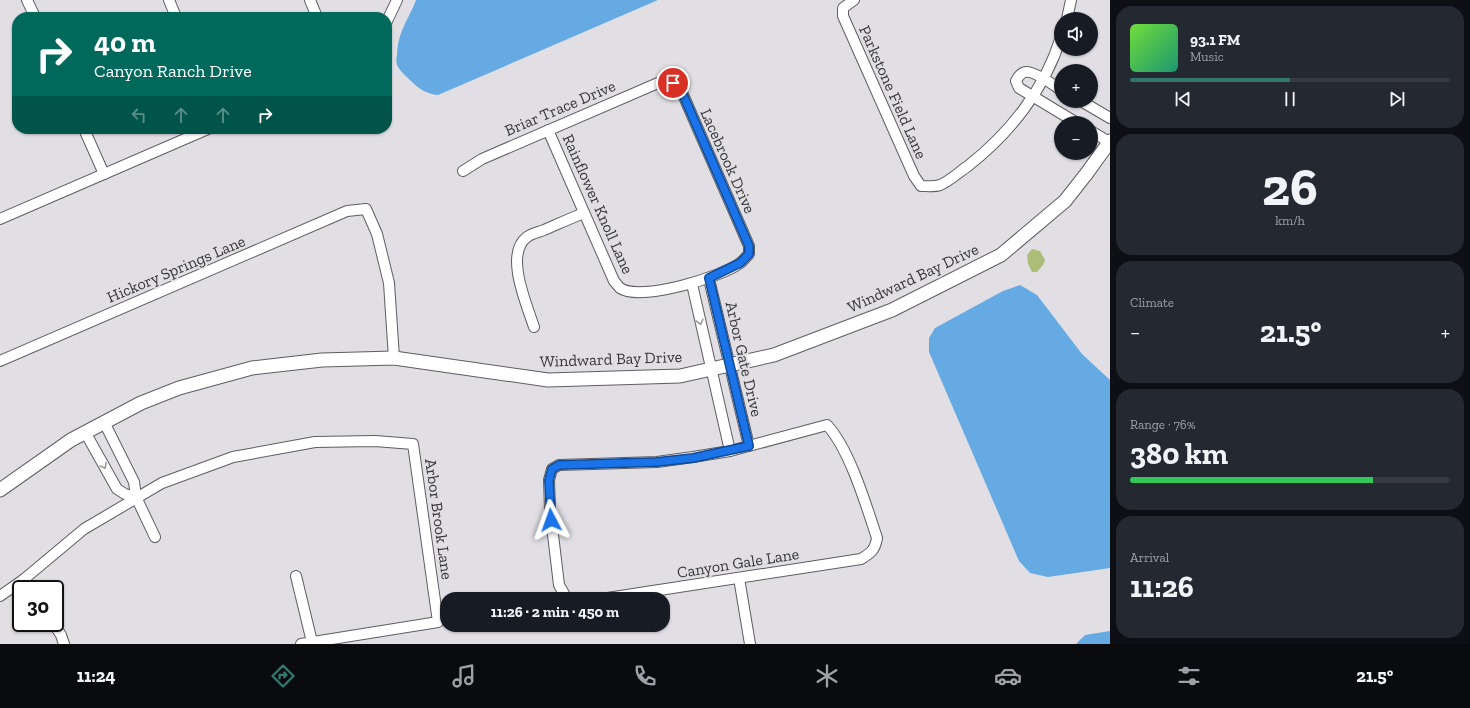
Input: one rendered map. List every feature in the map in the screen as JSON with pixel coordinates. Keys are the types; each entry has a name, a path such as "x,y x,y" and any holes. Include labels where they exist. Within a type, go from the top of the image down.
{"street":[{"path":"28,0 33,12"},
{"path":"169,0 174,12"},
{"path":"310,0 315,12"},
{"path":"391,12 397,0"},
{"name":"Parkstone Field Lane","path":"854,0 843,8 843,16 914,176 921,186 940,185 956,175 984,153 1009,127 1033,97"},
{"path":"1069,12 1072,0"},
{"path":"1033,97 1055,56"},
{"path":"1054,86 1033,72 1026,72 1020,75 1016,81 1019,88 1065,116"},
{"name":"Briar Trace Drive","path":"463,171 482,159 658,83 673,83"},
{"name":"Lacebrook Drive","path":"673,83 681,90 749,246 749,254 740,263 709,278"},
{"path":"1093,108 1110,118"},
{"name":"Rainflower Knoll Lane","path":"548,130 614,281 621,289 636,292 663,290 692,284"},
{"path":"86,134 104,174"},
{"path":"0,219 196,134"},
{"path":"1098,135 1110,141"},
{"name":"Windward Bay Drive","path":"0,490 84,432 141,403 179,388 252,368 322,360 394,358 548,380 680,376 774,355 892,310 1001,255 1065,201 1110,141"},
{"name":"Hickory Springs Lane","path":"0,361 347,211 366,209 377,234 389,283 394,358"},
{"path":"534,327 520,283 516,261 520,244 528,236 584,213"},
{"path":"709,278 692,284 730,451"},
{"name":"Arbor Gate Drive","path":"709,278 749,446"},
{"path":"104,422 134,482 136,497 155,536"},
{"name":"Canyon Gale Lane","path":"647,592 861,559 870,554 875,548 877,538 858,485 836,434 827,425 749,446"},
{"path":"84,432 117,489 125,494 136,497"},
{"name":"Arbor Brook Lane","path":"136,497 162,483 233,457 315,442 375,441 413,444 438,622 312,642"},
{"path":"563,592 559,585 550,509 549,480 552,469 559,465 657,462 693,458 749,446"},
{"path":"23,580 84,530 136,497"},
{"path":"296,576 312,642 301,644"},
{"path":"740,578 750,644"},
{"path":"0,596 12,588"},
{"path":"59,632 64,644"}],"green space":[{"path":"1032,249 1040,251 1045,260 1037,272 1032,272 1028,264 1027,255"}],"water":[{"path":"416,0 658,0 438,95 423,91 402,73 397,64 396,58 399,39"},
{"path":"1020,285 1037,295 1082,354 1110,380 1110,568 1048,577 1030,573 1019,561 929,352 929,338 935,328 1003,291"},
{"path":"1110,631 1110,644 1076,644 1085,635"}],"route":[{"path":"551,520 549,480 552,469 559,465 572,463 657,462 693,458 749,446 709,278 740,263 749,254 749,246 681,90 673,83"}]}
